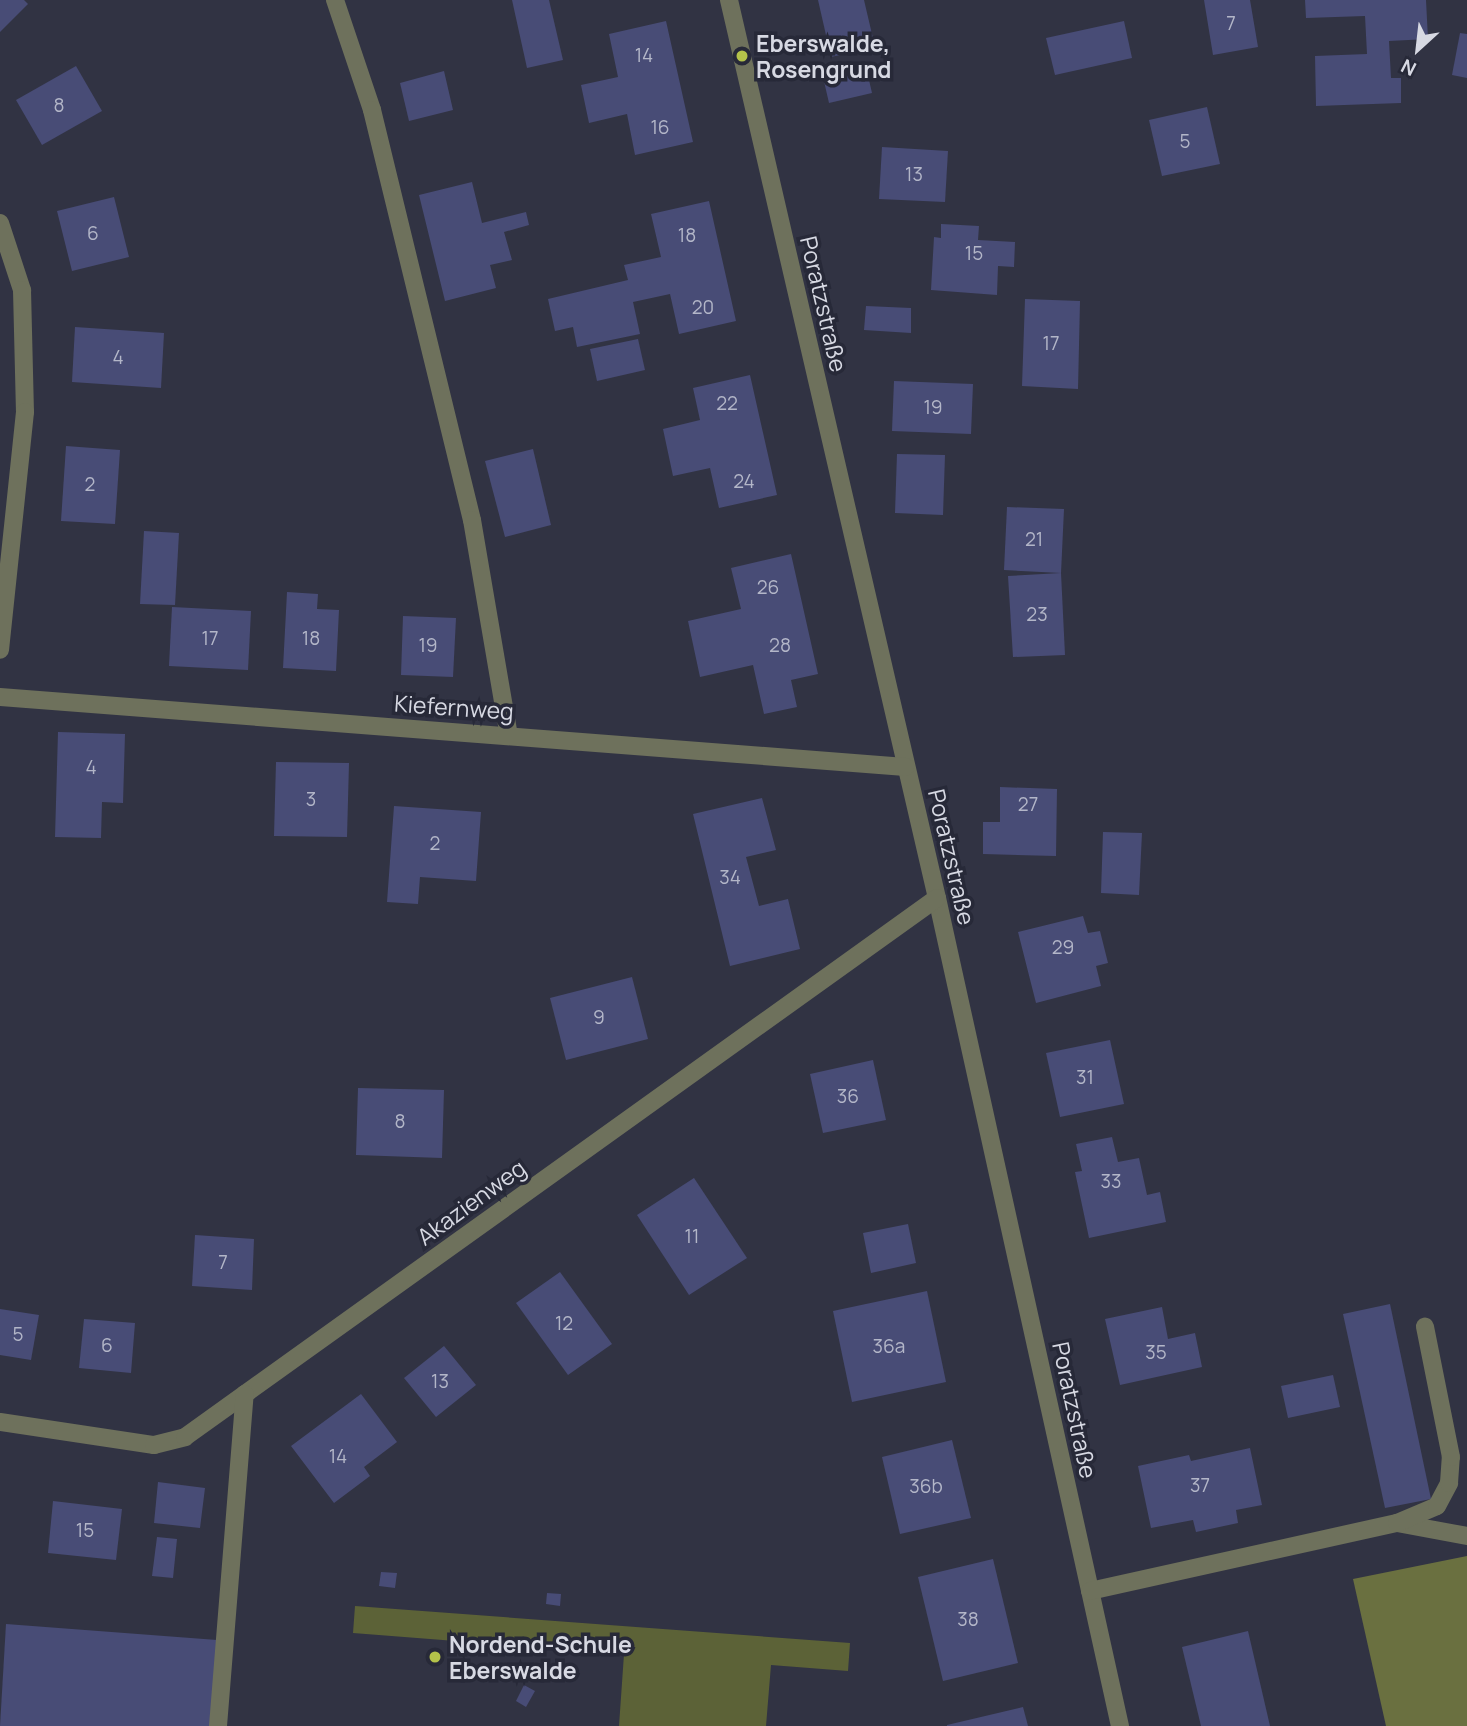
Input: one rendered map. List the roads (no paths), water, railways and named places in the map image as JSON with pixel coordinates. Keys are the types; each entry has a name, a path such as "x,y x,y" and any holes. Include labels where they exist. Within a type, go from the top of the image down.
{"street":[{"path":"335,0 372,110 472,520 509,736"},
{"name":"Poratzstraße","path":"729,0 937,898 1120,1726"},
{"path":"0,223 22,290 25,412 0,650"},
{"name":"Kiefernweg","path":"0,696 905,767"},
{"name":"Akazienweg","path":"0,1422 155,1445 185,1437 937,898"},
{"path":"1090,1591 1397,1523 1437,1506 1449,1483 1451,1457 1424,1327"},
{"path":"218,1726 245,1394"},
{"path":"1397,1523 1467,1536"}],"place":[{"name":"Eberswalde, Rosengrund","path":"742,56"},
{"name":"Nordend-Schule Eberswalde","path":"435,1657"}]}
